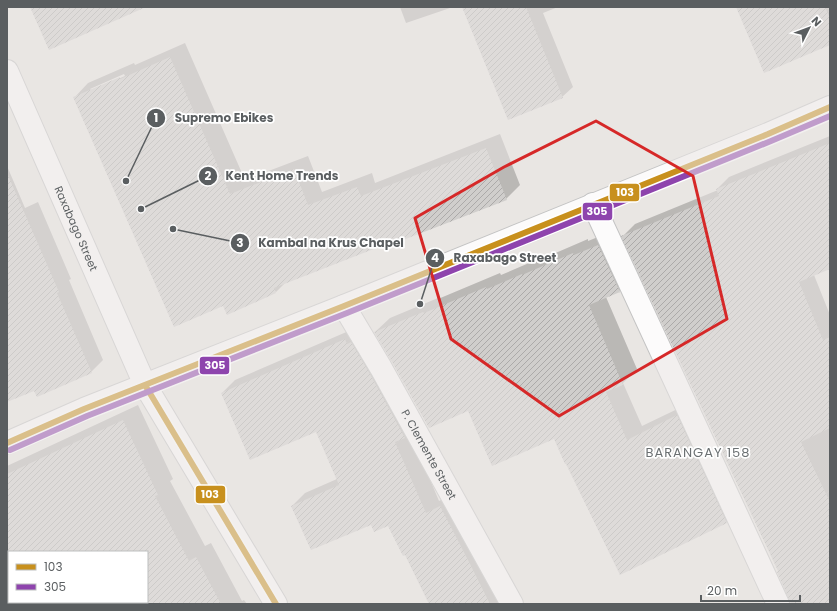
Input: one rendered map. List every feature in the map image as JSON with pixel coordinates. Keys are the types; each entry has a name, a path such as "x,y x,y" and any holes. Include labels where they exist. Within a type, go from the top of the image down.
{"street":[{"name":"Raxabago Street","path":"7,71 145,385 276,604"},
{"path":"7,443 84,409 344,306 768,134 830,107"},
{"path":"593,204 778,604"},
{"name":"P. Clemente Street","path":"344,306 382,368 512,604"}],"highlighted area":[{"path":"596,121 693,176 727,319 559,416 451,339 415,218 504,167"}],"building":[{"path":"30,7 146,7 49,50"},
{"path":"462,7 526,7 563,98 508,120"},
{"path":"736,7 825,7 830,18 830,45 764,73"},
{"path":"170,57 230,194 294,169 308,205 357,187 361,196 486,148 507,200 390,245 389,243 274,288 276,293 227,315 223,306 174,327 73,97 120,77 120,79"},
{"path":"830,143 830,269 799,282 823,340 830,337 830,428 801,442 830,502 830,604 791,604 777,572 778,571 621,236 719,196 716,189"},
{"path":"7,173 59,292 57,293 92,373 37,397 34,391 7,402"},
{"path":"598,245 620,292 589,305 623,385 606,392 627,440 677,415 727,523 620,575 554,439 492,466 468,411 429,428 374,332 486,287 487,289 573,253 574,255"},
{"path":"345,339 347,344 351,342 405,438 395,442 426,513 440,506 490,604 429,604 405,555 403,556 388,526 374,532 371,525 311,550 291,506 339,485 316,432 250,460 221,393"},
{"path":"123,420 158,495 155,496 189,561 196,557 221,604 147,604 148,551 7,552 7,474"}],"transit line":[{"name":"103","path":"7,443 84,409 344,306 768,134 830,107"},
{"name":"305","path":"10,450 87,416 347,313 830,116"},
{"name":"103","path":"145,385 276,604"}],"place":[{"name":"Supremo Ebikes","path":"126,181"},
{"name":"Kent Home Trends","path":"141,209"},
{"name":"Kambal na Krus Chapel","path":"173,229"},
{"name":"Raxabago Street","path":"420,304"}],"district":[{"name":"BARANGAY 158","path":"698,452"}]}
